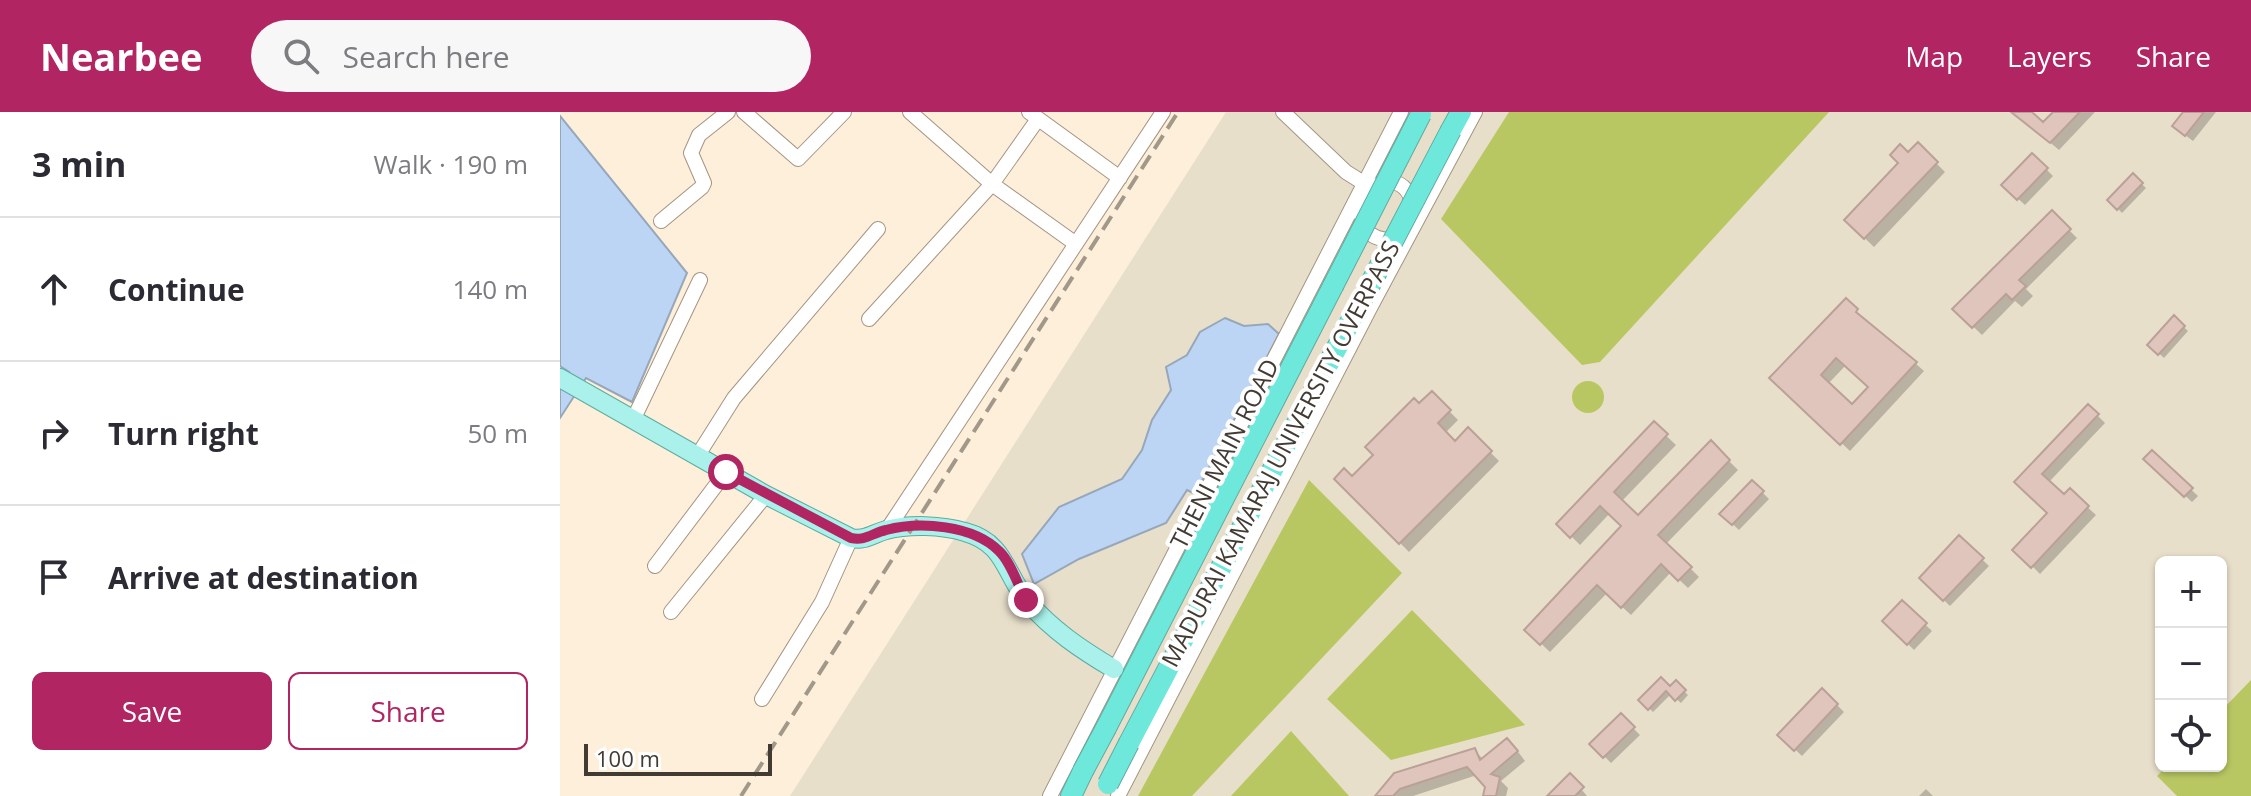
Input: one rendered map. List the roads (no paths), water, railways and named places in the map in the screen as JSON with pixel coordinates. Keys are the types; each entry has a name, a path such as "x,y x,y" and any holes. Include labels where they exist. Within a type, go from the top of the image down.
{"highway":[{"name":"MADURAI KAMARAJ UNIVERSITY OVERPASS","path":"1071,796 1333,286 1414,113"},
{"name":"MADURAI KAMARAJ UNIVERSITY OVERPASS","path":"1110,792 1129,743 1456,121"}],"main road":[{"path":"560,378 586,390 766,495 851,538 863,540 887,530 938,527 968,532 1000,551 1026,600 1069,643 1114,669"}],"street":[{"path":"661,221 702,187 704,183 691,153 694,142 728,112"},
{"path":"744,112 798,159 844,112"},
{"path":"910,112 992,184 1076,244"},
{"path":"887,530 1163,112"},
{"path":"1283,112 1346,172 1371,185 1387,180 1405,186 1412,194 1412,205 1398,233 1388,240 1369,234 1362,228 1360,214 1371,185"},
{"path":"1110,792 1131,771 1475,112"},
{"name":"THENI MAIN ROAD","path":"1050,796 1341,227 1371,185 1374,163 1414,113"},
{"path":"869,319 992,184 1034,116 1120,178"},
{"path":"1412,205 1433,191"},
{"path":"1341,227 1360,214"},
{"path":"698,455 734,398 878,229"},
{"path":"1398,233 1399,254"},
{"path":"634,418 700,280"},
{"path":"655,566 726,472"},
{"path":"671,612 766,495"},
{"path":"762,699 822,602 851,538"},
{"path":"1076,742 1131,771"}],"water":[{"path":"560,116 687,273 632,402 586,378 560,418 560,384 569,372 560,366"},
{"path":"1225,318 1244,326 1268,324 1279,334 1195,494 1187,490 1166,523 1079,559 1034,584 1022,554 1059,507 1122,479 1142,450 1152,420 1171,390 1166,367 1187,355 1200,332"}],"railway":[{"path":"741,796 1178,112"}]}
